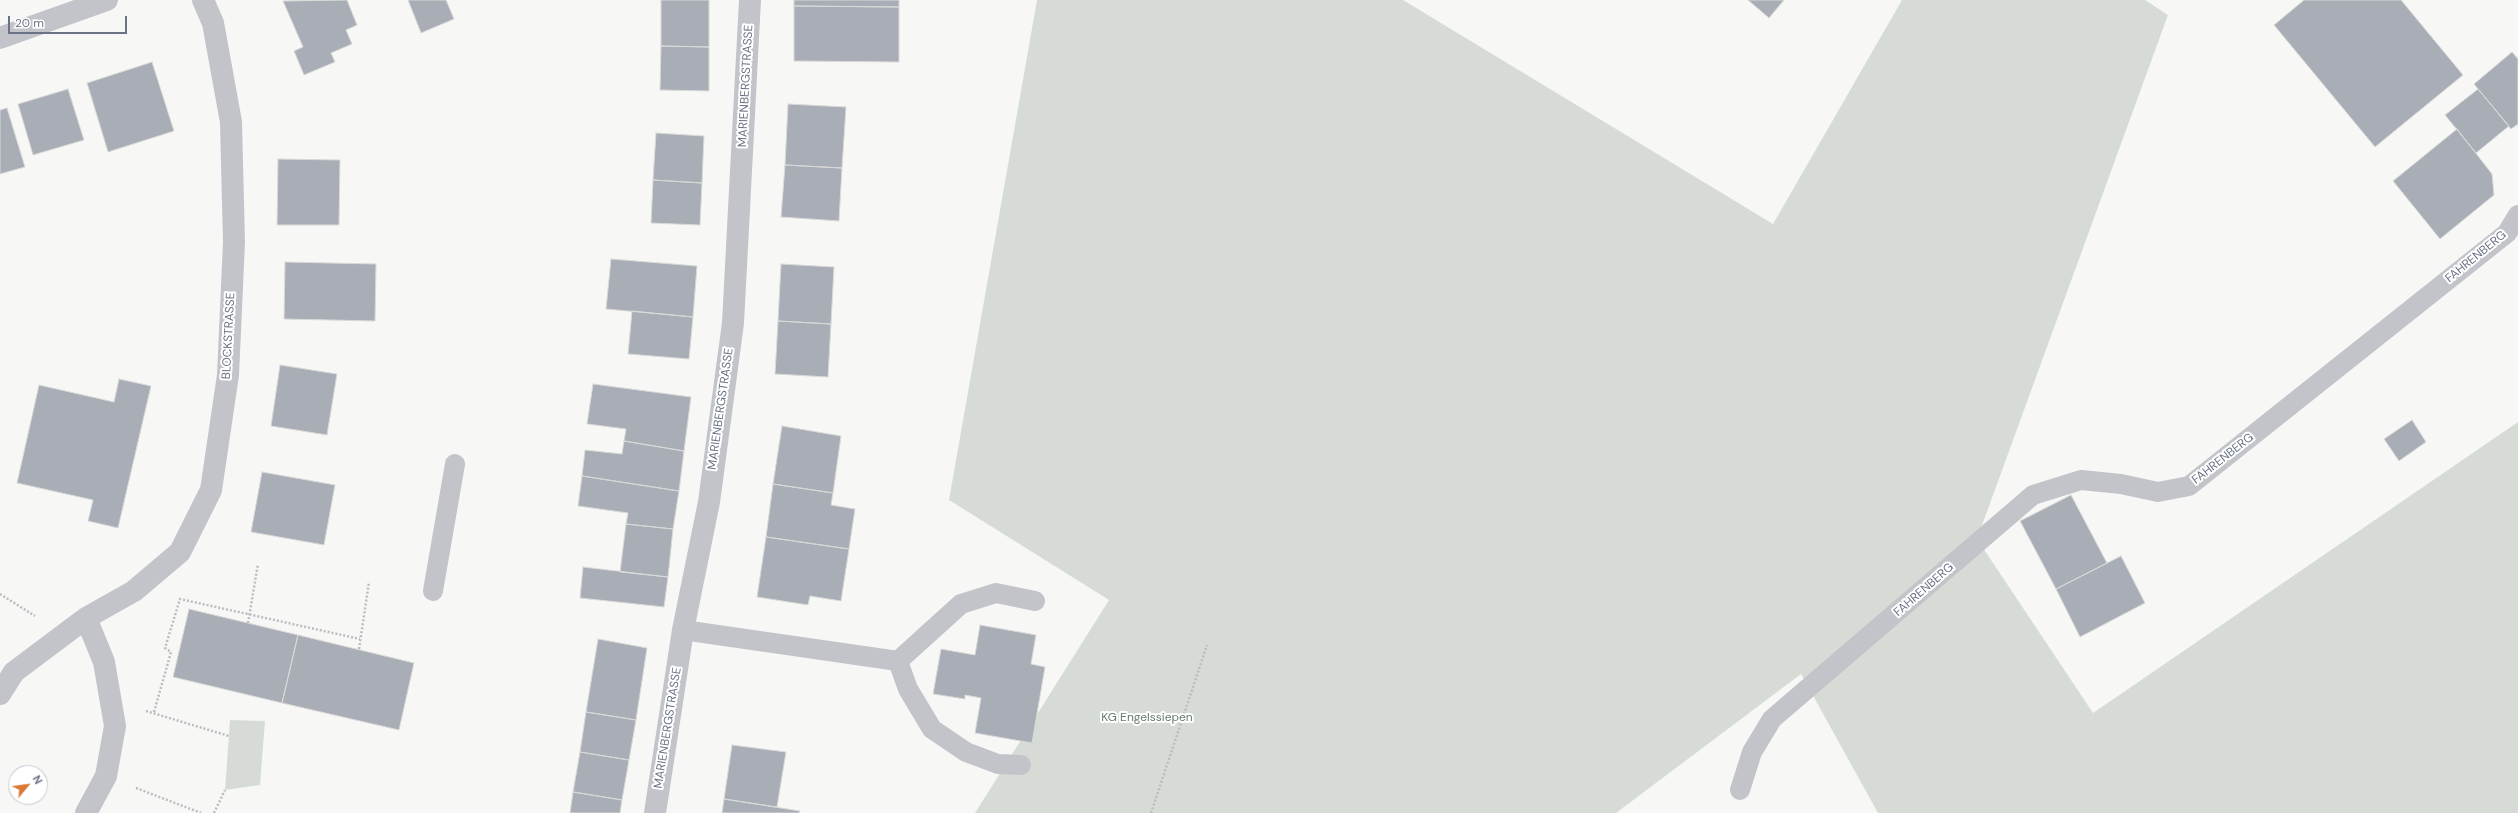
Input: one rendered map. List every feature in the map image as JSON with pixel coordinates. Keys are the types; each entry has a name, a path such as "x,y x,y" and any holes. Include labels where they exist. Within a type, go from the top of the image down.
{"street":[{"path":"0,38 107,0"},
{"name":"BLOCKSTRASSE","path":"0,694 14,672 86,618 134,591 180,552 211,490 228,375 234,234 231,122 213,23 203,0"},
{"name":"MARIENBERGSTRASSE","path":"655,813 683,630 709,502 732,323 750,0"},
{"path":"86,618 104,662 115,726 106,776 86,813"}],"lane":[{"name":"FAHRENBERG","path":"1740,790 1752,752 1772,719 2033,495 2081,480 2121,484 2158,492 2189,486 2507,233 2518,215"},
{"path":"433,591 455,464"},
{"path":"898,661 961,604 996,593 1035,601"},
{"path":"683,630 898,661"},
{"path":"898,661 908,689 932,729 966,752 998,764 1021,765"}],"path":[{"path":"248,623 258,564"},
{"path":"359,650 369,582"},
{"path":"0,594 64,634"},
{"path":"154,712 171,652 165,648 180,599 360,639"},
{"path":"1151,813 1207,644"},
{"path":"112,708 154,712 229,736"},
{"path":"106,776 201,813"},
{"path":"214,813 225,790"}],"green space":[{"name":"KG Engelssiepen","path":"1037,0 1403,0 1773,224 1902,0 2145,0 2168,15 1977,539 2093,713 2518,422 2518,813 1878,813 1801,674 1616,813 975,813 1109,600 949,500"},
{"path":"230,720 265,721 260,785 225,790"}],"building":[{"path":"347,0 357,25 346,30 352,44 331,53 335,62 304,75 294,51 303,47 283,1"},
{"path":"408,0 446,0 454,19 421,33"},
{"path":"661,0 709,0 709,47 661,46"},
{"path":"794,0 899,0 899,7 794,6"},
{"path":"1748,0 1784,0 1769,18"},
{"path":"2304,0 2401,0 2463,75 2375,147 2274,25"},
{"path":"794,6 899,7 899,62 794,61"},
{"path":"661,46 709,47 709,91 660,90"},
{"path":"2512,52 2518,59 2518,124 2511,129 2474,84"},
{"path":"152,62 174,131 108,152 87,83"},
{"path":"68,89 84,140 33,155 18,104"},
{"path":"2478,89 2509,126 2476,153 2445,115"},
{"path":"788,104 846,107 842,168 785,165"},
{"path":"7,108 25,167 0,174 0,110"},
{"path":"2457,129 2492,174 2494,195 2440,239 2393,181"},
{"path":"656,133 704,136 702,183 653,180"},
{"path":"278,159 340,160 339,225 277,225"},
{"path":"785,165 842,168 839,221 781,217"},
{"path":"653,180 702,183 700,225 651,223"},
{"path":"611,259 697,266 693,317 606,309"},
{"path":"285,262 376,264 375,321 284,319"},
{"path":"781,264 834,267 831,324 778,321"},
{"path":"632,311 693,317 689,359 628,354"},
{"path":"778,321 831,324 828,377 775,374"},
{"path":"280,365 337,374 327,435 271,426"},
{"path":"119,379 151,386 118,528 88,521 93,500 17,483 39,385 114,402"},
{"path":"593,384 691,397 684,451 624,441 626,429 587,424"},
{"path":"2412,420 2426,442 2399,461 2384,439"},
{"path":"782,426 841,436 833,493 773,484"},
{"path":"624,441 684,451 679,491 582,476 585,450 622,454"},
{"path":"262,472 335,485 324,545 251,532"},
{"path":"582,476 679,491 673,529 626,524 628,513 578,506"},
{"path":"773,484 833,493 831,505 855,509 849,549 766,537"},
{"path":"2071,495 2107,563 2056,589 2020,521"},
{"path":"626,524 673,529 668,577 620,572"},
{"path":"766,537 849,549 841,601 810,596 808,605 757,597"},
{"path":"2121,556 2145,603 2080,637 2056,589"},
{"path":"583,567 668,577 664,607 580,598"},
{"path":"189,609 298,635 282,703 173,677"},
{"path":"980,625 1036,635 1031,664 1045,667 1032,743 975,733 981,698 965,695 965,699 933,694 941,649 975,655"},
{"path":"298,635 414,663 399,730 282,703"},
{"path":"598,639 647,648 636,720 586,712"},
{"path":"586,712 636,720 629,760 580,752"},
{"path":"732,745 786,752 777,807 724,799"},
{"path":"580,752 629,760 622,800 573,792"},
{"path":"573,792 622,800 620,813 570,813"},
{"path":"724,799 800,811 799,813 722,813"}]}
